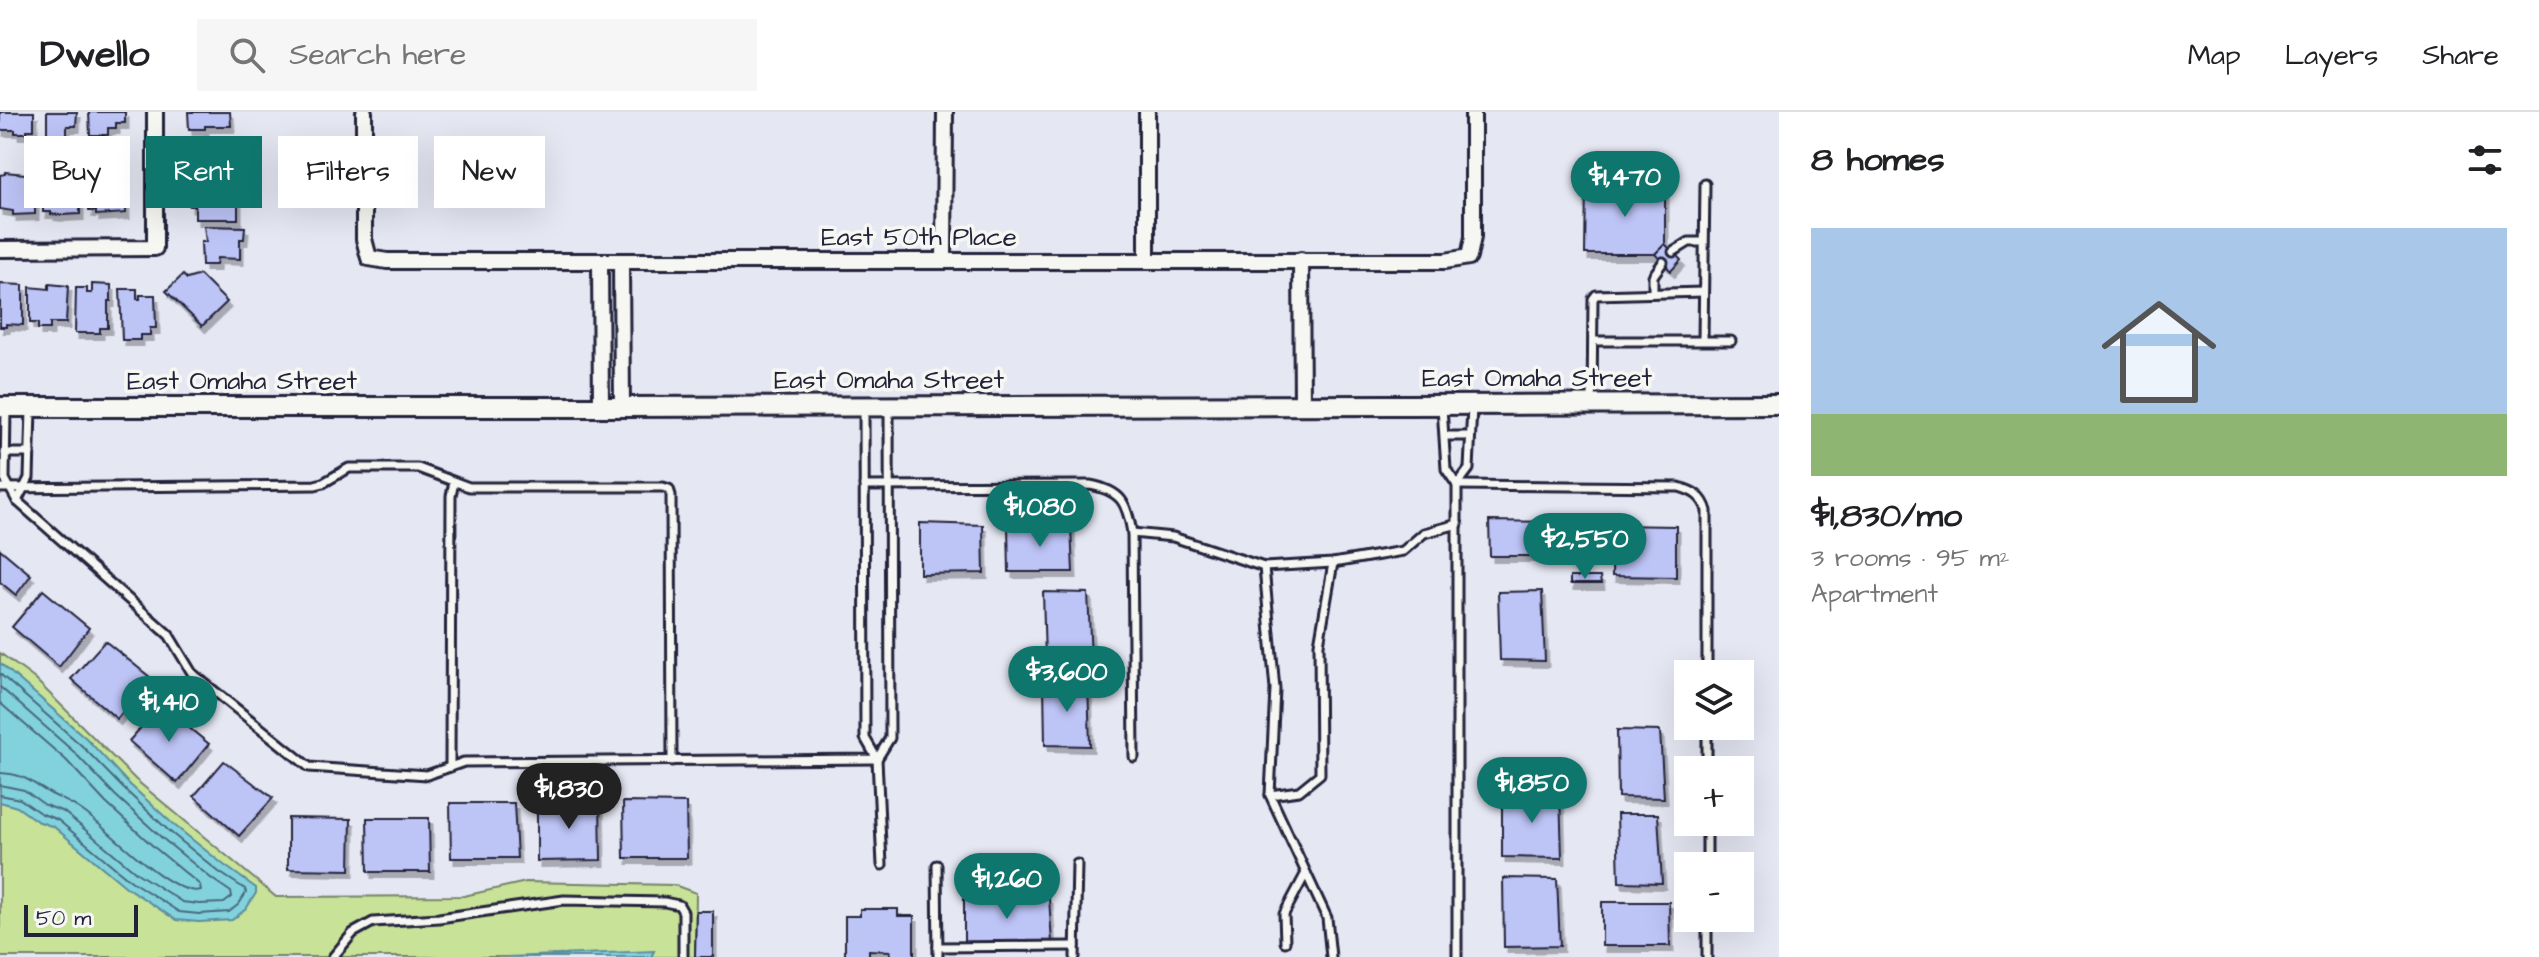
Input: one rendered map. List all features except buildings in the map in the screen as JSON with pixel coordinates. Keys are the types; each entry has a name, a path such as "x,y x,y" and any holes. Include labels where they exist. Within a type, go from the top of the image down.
{"street":[{"path":"0,249 155,248 155,112"},
{"name":"East 50th Place","path":"364,112 364,239 369,258 387,261 600,262 1445,261 1469,257 1473,237 1473,112"},
{"path":"944,261 945,112"},
{"path":"1147,112 1147,261"},
{"path":"1301,260 1302,404"},
{"path":"621,261 622,407"},
{"path":"600,262 601,407"},
{"name":"East Omaha Street","path":"3,407 1779,404"}],"lane":[{"path":"1703,340 1705,184"},
{"path":"1673,252 1689,242 1703,242"},
{"path":"1653,293 1653,276 1663,262"},
{"path":"1592,404 1593,299 1596,295 1703,292"},
{"path":"1593,341 1731,341"},
{"path":"1442,404 1446,469 1457,485 1457,957"},
{"path":"1457,485 1469,469 1472,404"},
{"path":"864,406 865,738 877,759 882,865"},
{"path":"877,759 890,738 889,406"},
{"path":"3,407 5,479 17,501 169,635 192,673 309,767 427,775 464,762 877,759"},
{"path":"17,501 29,478 31,407"},
{"path":"1445,436 1470,436"},
{"path":"5,453 30,453"},
{"path":"0,488 315,485 349,468 418,468 469,487 669,489 672,761"},
{"path":"450,767 451,496 454,482"},
{"path":"1457,485 1679,487 1694,492 1707,511 1707,660"},
{"path":"864,486 1099,487 1108,488 1122,499 1128,510 1132,533 1134,757"},
{"path":"1132,533 1173,537 1264,567 1333,563 1403,551 1424,533 1458,524"},
{"path":"1270,795 1299,791 1320,774 1319,644 1333,563"},
{"path":"1264,567 1275,689 1270,795 1327,918 1331,957"},
{"path":"1075,957 1077,864"},
{"path":"937,865 938,957"},
{"path":"1285,942 1284,914 1306,873"},
{"path":"333,957 353,933 373,922 426,920 575,900 679,905 683,912 683,957"},
{"path":"1707,932 1707,957"},
{"path":"1027,957 1028,946"},
{"path":"938,947 1075,946"},
{"path":"983,947 983,957"}],"green space":[{"path":"0,653 35,679 136,780 276,897 464,896 526,882 674,885 696,893 695,957 0,957"}],"water":[{"path":"0,663 87,739 127,782 174,825 256,888 246,909 232,920 176,920 126,887 54,827 37,821 17,807 0,802"},
{"path":"654,951 651,957 508,957"}]}
